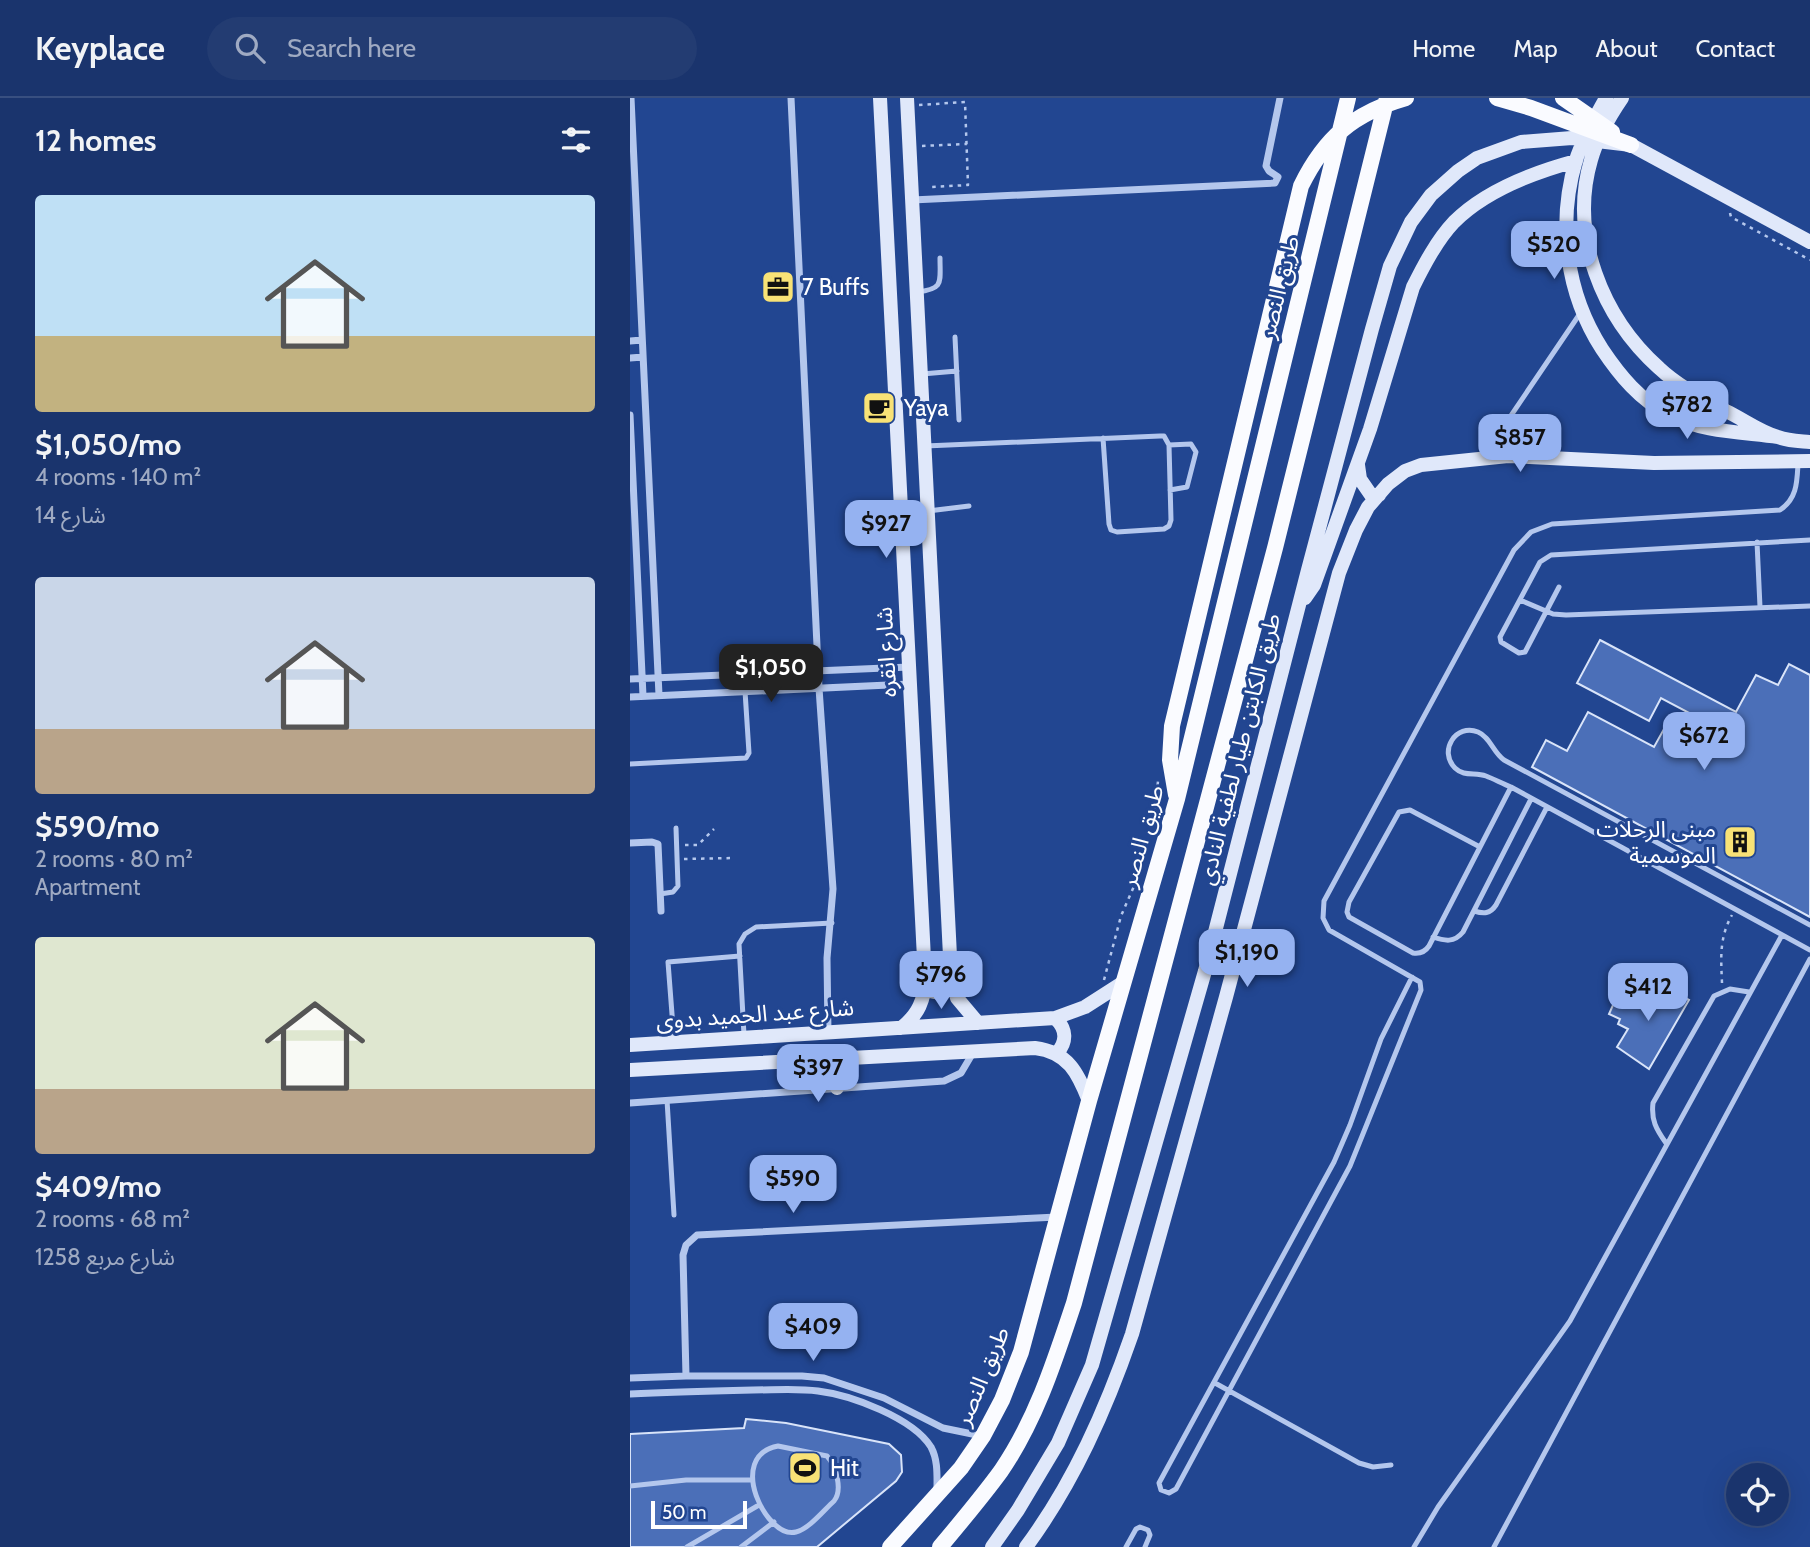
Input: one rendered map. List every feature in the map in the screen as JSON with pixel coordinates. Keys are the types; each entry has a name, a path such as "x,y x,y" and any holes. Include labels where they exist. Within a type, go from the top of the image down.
{"main road":[{"name":"شارع انقره","path":"880,98 925,990"},
{"path":"907,98 916,200 917,292 951,976 953,987 963,1007 978,1023"},
{"name":"طريق النصر","path":"890,1547 937,1497 983,1436 1002,1400 1021,1352 1089,1101 1177,799 1348,98"},
{"path":"940,1547 1002,1469 1031,1416 1055,1360 1074,1303 1275,548 1387,98"},
{"path":"1177,799 1170,760 1172,726 1301,186 1329,142 1357,118 1406,98"},
{"path":"1497,98 1631,145"},
{"path":"1563,98 1631,145 1729,203 1810,242"},
{"path":"1606,98 1576,161 1568,201 1566,248 1570,275 1582,311 1595,338 1624,380 1654,406 1695,426 1810,442"},
{"path":"1622,98 1609,119 1591,160 1585,194 1588,246 1605,297 1629,336 1660,369 1702,398 1778,437"},
{"name":"طريق الكابتن طيار لطفية النادي","path":"992,1547 1018,1510 1058,1443 1092,1365 1205,971 1372,329 1390,267 1403,236 1431,195 1458,171 1492,151 1532,140 1572,138 1631,145"},
{"path":"1299,606 1314,585 1358,464 1413,287 1425,262 1453,223 1474,205 1551,168 1576,161"},
{"path":"1027,1547 1075,1471 1116,1381 1132,1334 1226,997 1339,573 1368,507 1388,484 1405,471 1421,465 1483,457 1654,463 1804,462"},
{"path":"1358,464 1363,486 1371,495 1379,495"},
{"name":"شارع عبد الحميد بدوى","path":"630,1045 1055,1018 1085,1007 1124,982"},
{"path":"901,1028 917,1012 925,990 939,993 953,987"},
{"path":"1055,1018 1064,1032 1063,1044 1057,1054"},
{"path":"630,1070 1035,1048 1057,1054 1075,1072 1089,1101"},
{"path":"835,1059 836,1088"}],"street":[{"path":"631,98 659,695"},
{"path":"791,98 818,671 833,889 827,958 828,1033"},
{"path":"916,200 1275,183 1278,177 1266,166 1280,98"},
{"path":"630,341 642,340"},
{"path":"630,358 643,357"},
{"path":"630,415 634,578 643,696"},
{"path":"630,679 909,667"},
{"path":"630,697 910,684"},
{"path":"630,843 658,844 661,911"},
{"path":"630,1102 944,1081 961,1073 974,1051"},
{"path":"686,1376 683,1255 686,1245 697,1235 1058,1217"},
{"path":"630,1378 824,1378 884,1398 943,1428 983,1436"},
{"path":"630,1394 817,1391 859,1402 899,1420 925,1439 937,1466 937,1497"}],"lane":[{"path":"917,292 933,290 938,286 940,258"},
{"path":"1483,457 1582,311"},
{"path":"956,337 959,420"},
{"path":"921,374 957,371"},
{"path":"925,446 1103,438 1160,436 1167,438 1171,520 1167,528 1117,532 1111,530 1103,438"},
{"path":"1169,445 1191,444 1196,452 1188,485 1170,490"},
{"path":"1412,977 1381,1039 1334,1162 1159,1483 1161,1490 1169,1493 1176,1489 1354,1156 1421,990 1422,984 1412,977 1329,930 1323,918 1324,901 1521,541 1531,531 1552,524 1780,510 1794,495 1804,462"},
{"path":"928,511 969,506"},
{"path":"1559,587 1525,652 1519,653 1503,644 1499,638 1540,562 1551,555 1810,540"},
{"path":"1757,542 1760,607"},
{"path":"1520,600 1546,611 1566,615 1810,606"},
{"path":"630,764 746,758 749,751 746,691"},
{"path":"1810,925 1504,760 1482,734 1470,730 1453,738 1448,749 1450,762 1464,774 1485,775 1511,788 1810,950"},
{"path":"1480,847 1410,810 1404,810 1395,815 1347,907 1349,917 1413,953 1426,950 1511,788"},
{"path":"1433,937 1443,941 1455,939 1463,932 1531,799"},
{"path":"1474,911 1483,914 1493,909 1546,807"},
{"path":"660,894 673,892 678,886 676,828"},
{"path":"1510,839 1526,847"},
{"path":"744,1038 741,939 752,929 831,923"},
{"path":"1414,1547 1431,1518 1570,1321 1782,935"},
{"path":"674,1042 668,962 740,956"},
{"path":"1494,1547 1810,959"},
{"path":"1666,1143 1654,1126 1651,1116 1653,1103 1709,1003 1722,991 1730,989 1749,992"},
{"path":"667,1100 674,1215"},
{"path":"1215,1383 1359,1463 1373,1467 1391,1465"},
{"path":"774,1447 824,1455 831,1461 839,1492 837,1498 797,1532 787,1532 759,1505 752,1480 760,1456 774,1447"},
{"path":"630,1486 686,1480 752,1480"},
{"path":"687,1547 759,1505"},
{"path":"741,1547 774,1522"},
{"path":"1126,1547 1136,1529 1140,1527 1145,1528 1150,1535 1145,1547"}],"path":[{"path":"916,98 916,105 965,102 968,184 932,187 916,200"},
{"path":"920,146 967,144"},
{"path":"1729,203 1731,216 1810,260"},
{"path":"677,845 698,845 714,829"},
{"path":"677,859 733,858"},
{"path":"1722,991 1721,942 1735,909"}],"building":[{"name":"مبنى الرحلات الموسمية","path":"1600,640 1736,712 1756,675 1778,685 1789,664 1810,675 1810,917 1532,767 1546,740 1567,751 1588,712 1654,747 1664,729 1715,756 1727,733 1661,698 1649,721 1577,683"},
{"path":"1654,981 1689,1000 1649,1069 1617,1047 1628,1029 1618,1024 1620,1019 1609,1014 1617,996 1642,1008"},
{"path":"746,1419 786,1423 889,1444 901,1455 902,1472 896,1481 817,1547 630,1547 630,1434 744,1428"}],"place":[{"name":"7 Buffs","path":"778,287"},
{"name":"Yaya","path":"879,408"},
{"name":"مبنى الرحلات الموسمية","path":"1740,842"},
{"name":"Hit","path":"805,1468"}]}
